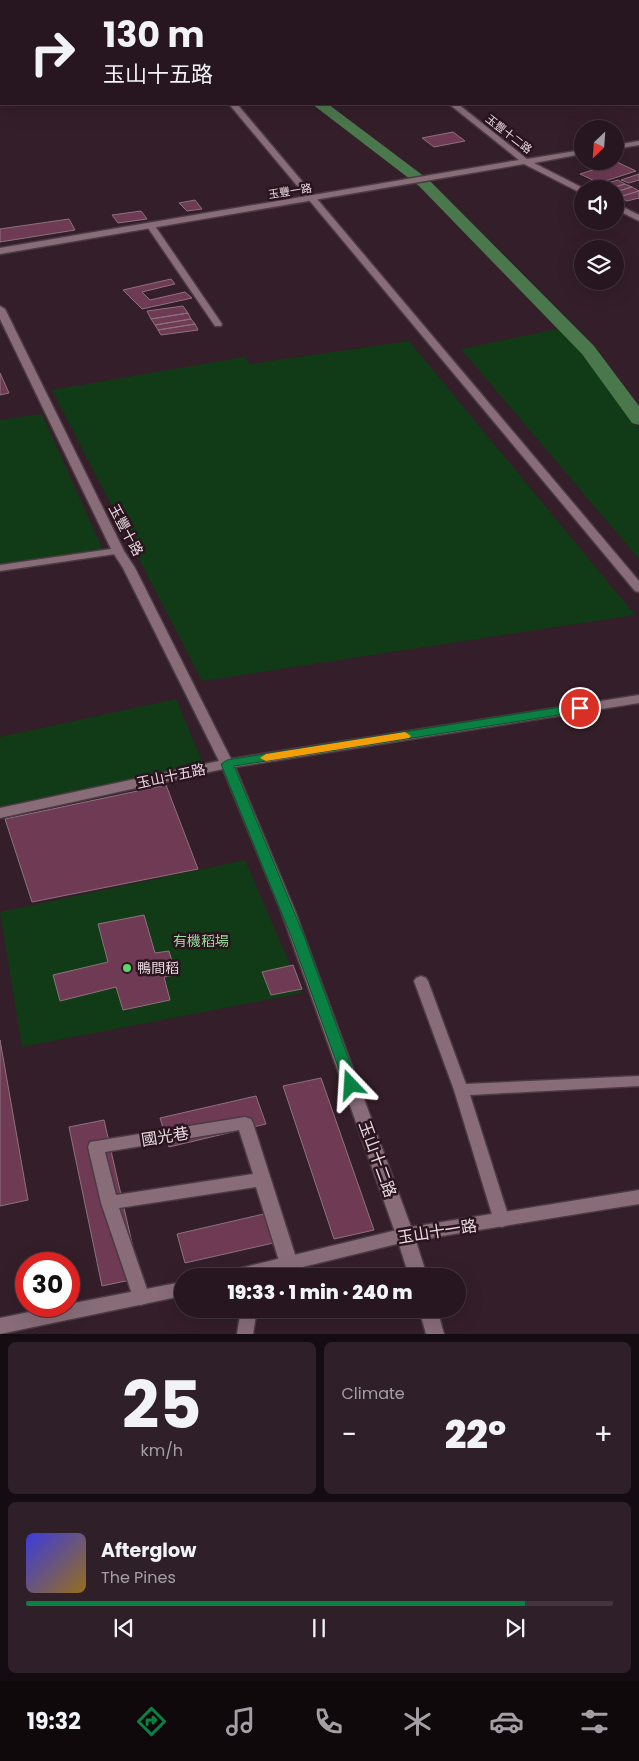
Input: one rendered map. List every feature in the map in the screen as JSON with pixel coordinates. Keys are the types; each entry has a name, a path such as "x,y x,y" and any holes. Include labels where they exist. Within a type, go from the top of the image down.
{"street":[{"path":"234,105 639,588"},
{"name":"玉豐十二路","path":"454,105 526,162 574,186"},
{"path":"624,146 638,144"},
{"name":"玉豐一路","path":"0,251 574,153"},
{"path":"624,210 639,218"},
{"name":"玉豐十路","path":"0,310 118,550 129,568 227,764"},
{"name":"玉山十五路","path":"0,813 227,764 639,699"},
{"name":"玉山十二路","path":"227,764 298,936 415,1268"},
{"name":"國光巷","path":"141,1298 108,1203 96,1147 245,1123 289,1264"},
{"path":"108,1203 262,1179"},
{"name":"玉山十一路","path":"275,1268 405,1235 639,1198"},
{"path":"0,1326 174,1291"},
{"path":"431,1318 435,1334"}],"lane":[{"path":"150,225 218,324"},
{"path":"0,568 118,550"},
{"path":"421,982 461,1090 502,1221"},
{"path":"461,1090 639,1081"},
{"path":"245,1334 248,1318"}],"green space":[{"path":"562,328 585,354 639,429 639,559 461,349"},
{"path":"409,341 635,615 202,681 52,390 244,357 250,364"},
{"path":"42,414 103,550 0,571 0,420"},
{"path":"176,699 204,766 0,810 0,737"},
{"name":"有機稻場","path":"245,860 302,993 22,1047 0,912"}],"building":[{"path":"453,132 465,141 434,147 422,138"},
{"path":"624,165 636,171 608,180 593,180 580,174 592,170 624,170"},
{"path":"639,174 639,180 629,183 621,180"},
{"path":"625,184 632,187 624,189"},
{"path":"632,187 639,191 624,196 624,189"},
{"path":"639,191 639,198 627,201 624,200 624,196"},
{"path":"195,200 202,209 187,211 179,203"},
{"path":"141,211 147,219 118,223 112,215"},
{"path":"69,219 75,230 0,242 0,229"},
{"path":"171,279 175,284 142,292 150,300 185,292 192,298 142,309 123,290"},
{"path":"183,306 188,313 151,319 147,311"},
{"path":"188,313 191,319 155,325 151,319"},
{"path":"191,319 195,324 158,330 155,325"},
{"path":"195,324 198,330 161,335 158,330"},
{"path":"0,373 9,393 0,395"},
{"path":"166,785 198,869 32,902 5,819"},
{"name":"鴨間稻","path":"144,915 155,953 169,951 176,975 164,977 170,1000 123,1010 116,987 60,1001 53,975 108,962 98,924"},
{"path":"293,965 302,989 271,995 262,972"},
{"path":"0,1040 28,1200 0,1206"},
{"path":"321,1078 374,1230 334,1239 283,1086"},
{"path":"256,1096 266,1124 169,1147 160,1118"},
{"path":"104,1120 140,1278 102,1286 69,1127"},
{"path":"281,1210 291,1239 185,1263 177,1234"}],"waterway":[{"path":"320,105 424,183 588,350 639,419"}],"slow traffic":[{"path":"266,758 405,736"}],"place":[{"name":"鴨間稻","path":"127,968"}],"route":[{"path":"351,1085 298,936 227,764 580,708"}]}
